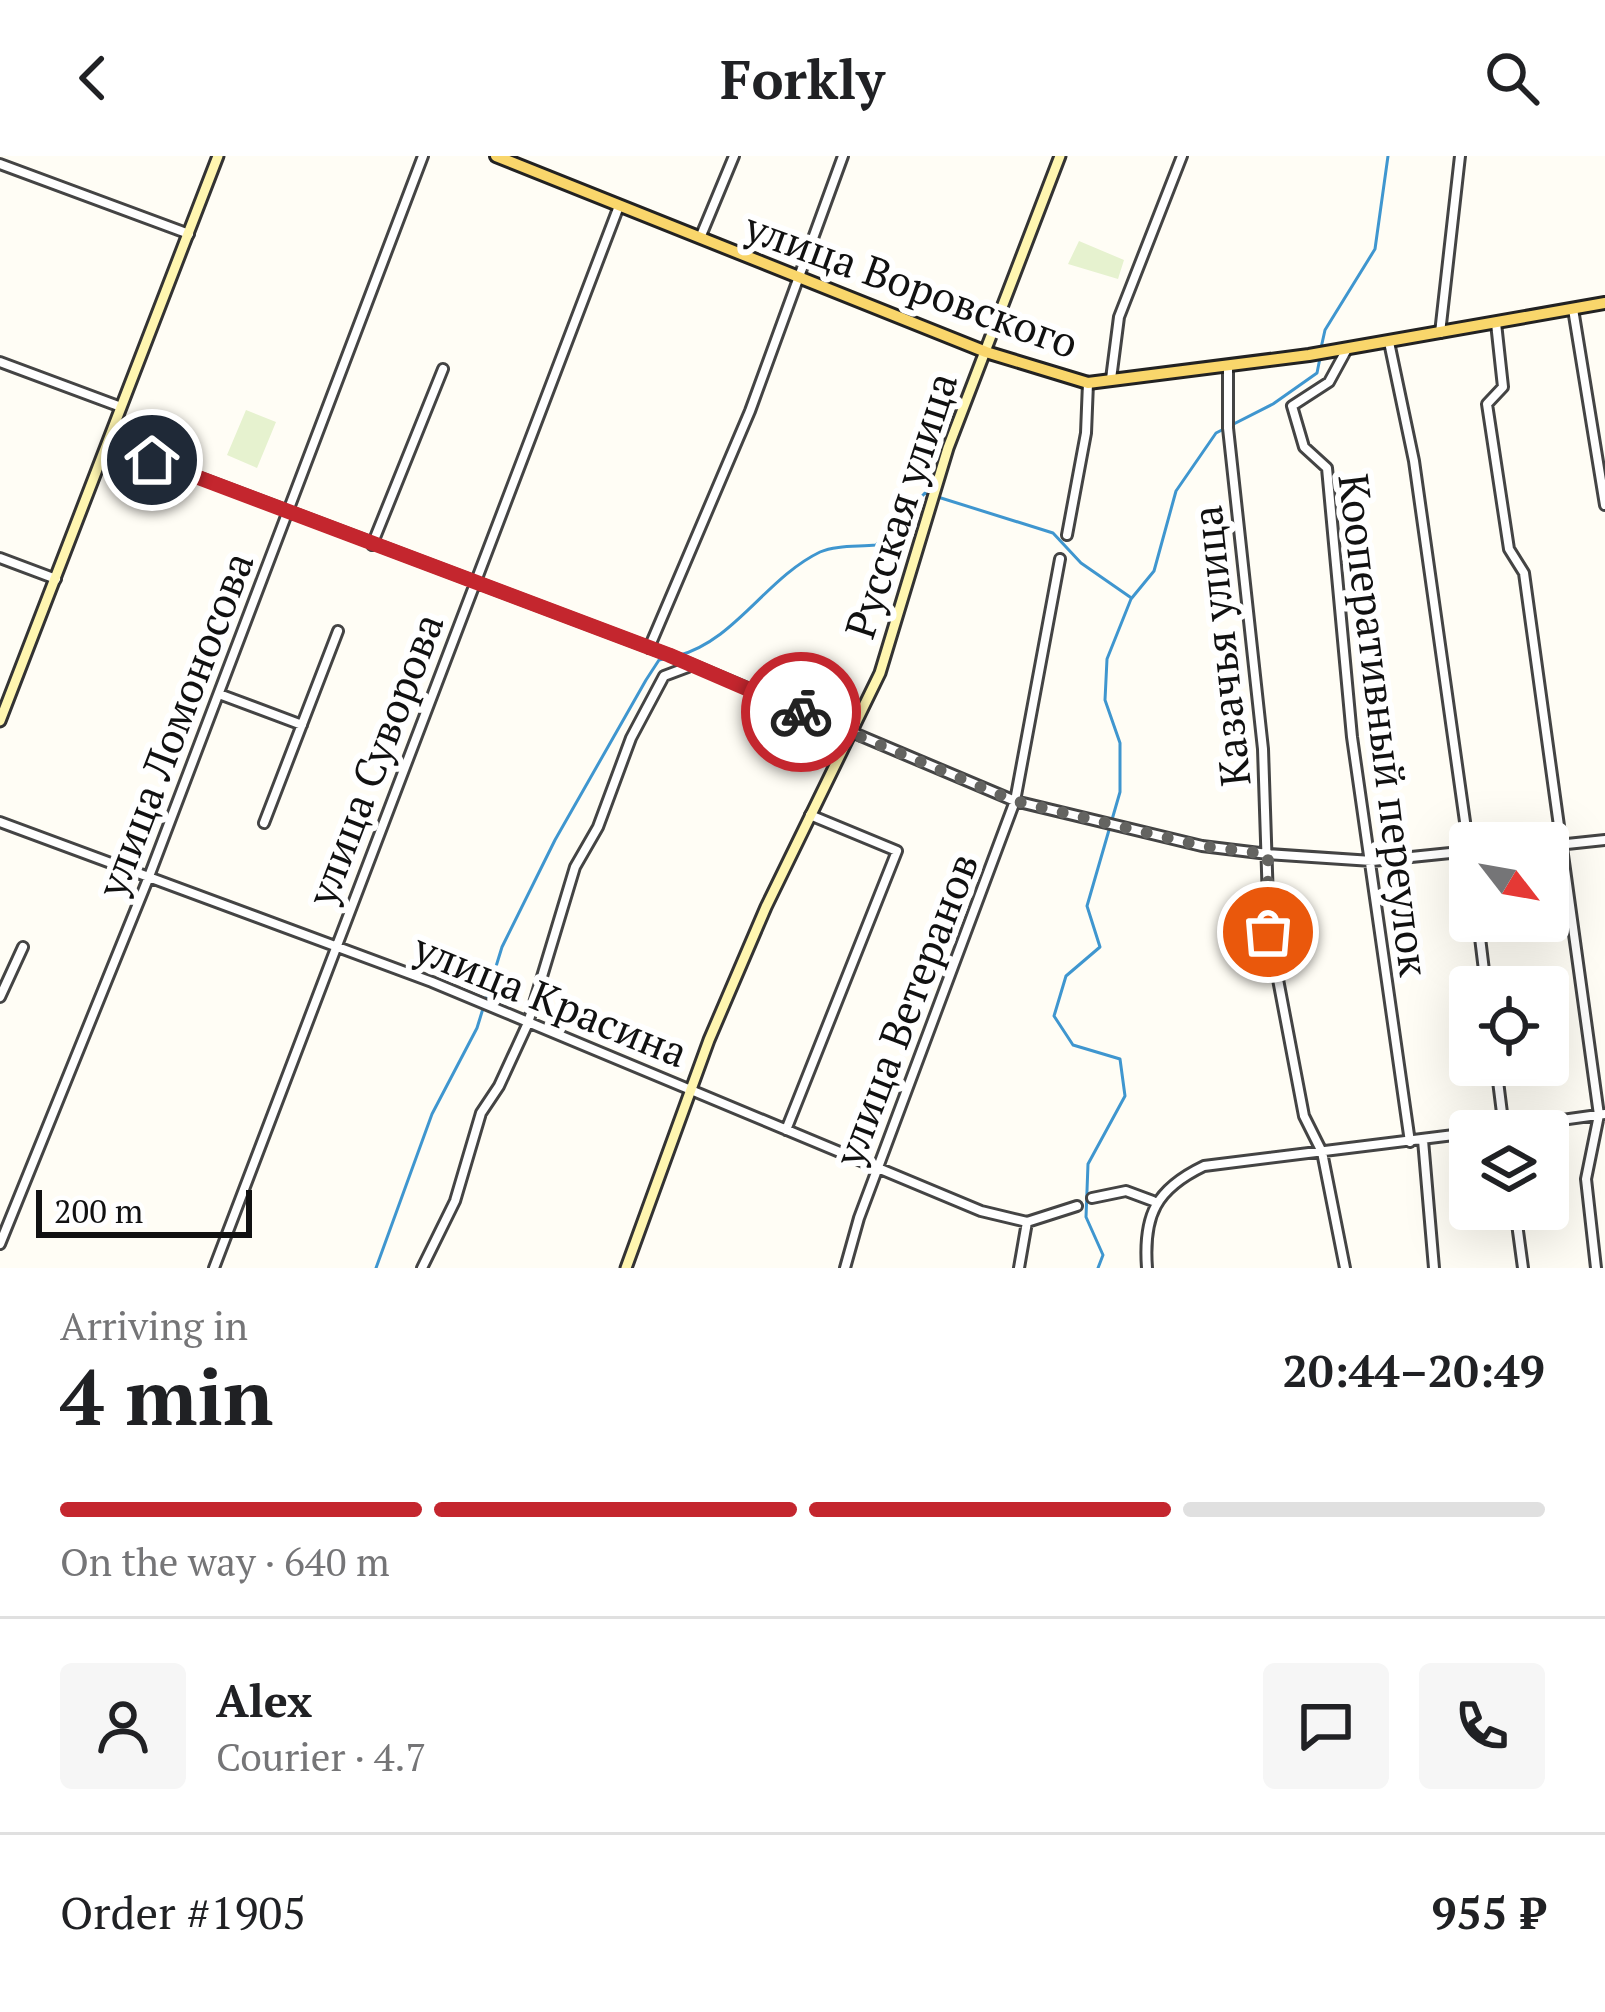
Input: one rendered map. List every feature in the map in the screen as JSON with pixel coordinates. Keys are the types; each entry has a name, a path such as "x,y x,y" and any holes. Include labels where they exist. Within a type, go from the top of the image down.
{"main road":[{"name":"улица Воровского","path":"496,156 986,352 1088,383 1228,368 1605,303"}],"street":[{"path":"0,722 218,156"},
{"name":"улица Ломоносова","path":"0,1244 148,879 423,156"},
{"path":"699,241 734,156"},
{"path":"649,648 750,411 843,156"},
{"name":"Русская улица","path":"626,1268 693,1087 810,815 854,732 892,636 932,495 1060,156"},
{"path":"1111,381 1119,317 1182,156"},
{"path":"1440,333 1460,156"},
{"path":"0,164 188,234"},
{"name":"улица Суворова","path":"214,1268 619,206"},
{"path":"1573,309 1605,505"},
{"path":"1496,323 1503,387 1487,404 1509,549 1524,573 1559,822"},
{"path":"1389,342 1414,461 1466,822"},
{"name":"Кооперативный переулок","path":"1347,349 1329,382 1292,406 1304,446 1327,468 1352,737 1410,1142"},
{"path":"0,362 121,407"},
{"name":"Казачья улица","path":"1228,368 1228,428 1263,749 1271,947 1304,1116 1322,1152 1346,1268"},
{"path":"372,545 443,369"},
{"path":"1067,535 1086,433 1088,383"},
{"path":"108,443 649,648 1015,801 1202,846 1372,861 1449,855"},
{"path":"0,558 56,579"},
{"name":"улица Ветеранов","path":"845,1268 877,1168 1015,801 1060,560"},
{"path":"264,823 338,631"},
{"path":"422,1268 454,1202 474,1128 528,1023 575,867 598,827 631,738 664,676 688,666"},
{"path":"219,694 302,724"},
{"path":"786,1130 898,851 810,815"},
{"name":"улица Красина","path":"0,822 693,1087 838,1156 980,1211 1028,1222"},
{"path":"1569,844 1605,840"},
{"path":"1569,892 1602,1114 1586,1179 1596,1268"},
{"path":"0,997 23,946"},
{"path":"1569,1119 1602,1114"},
{"path":"1147,1268 1145,1239 1153,1202 1171,1182 1226,1160 1449,1136"},
{"path":"1423,1140 1434,1268"},
{"path":"1092,1198 1126,1191 1153,1202"},
{"path":"1019,1268 1028,1222 1077,1206"},
{"path":"1518,1230 1523,1268"}],"green space":[{"path":"1079,241 1124,260 1118,279 1068,264"},
{"path":"246,410 276,422 257,468 227,455"}],"waterway":[{"path":"1321,348 1325,330 1375,249 1388,156"},
{"path":"1098,1268 1103,1255 1086,1217 1088,1164 1125,1096 1120,1059 1073,1045 1054,1016 1066,976 1100,947 1087,906 1120,792 1120,743 1105,700 1107,659 1131,599 1154,571 1176,491 1216,433 1273,404 1317,373 1320,358"},
{"path":"677,656 716,637 783,577 820,552 876,545 925,493 1053,533 1081,563 1130,597"},
{"path":"376,1268 432,1114 477,1028 502,947 555,840 646,680 659,660 668,658"}],"way so far":[{"path":"801,712 1015,801 1202,846 1268,854 1268,932"}],"route":[{"path":"152,460 669,655 801,712"}]}
